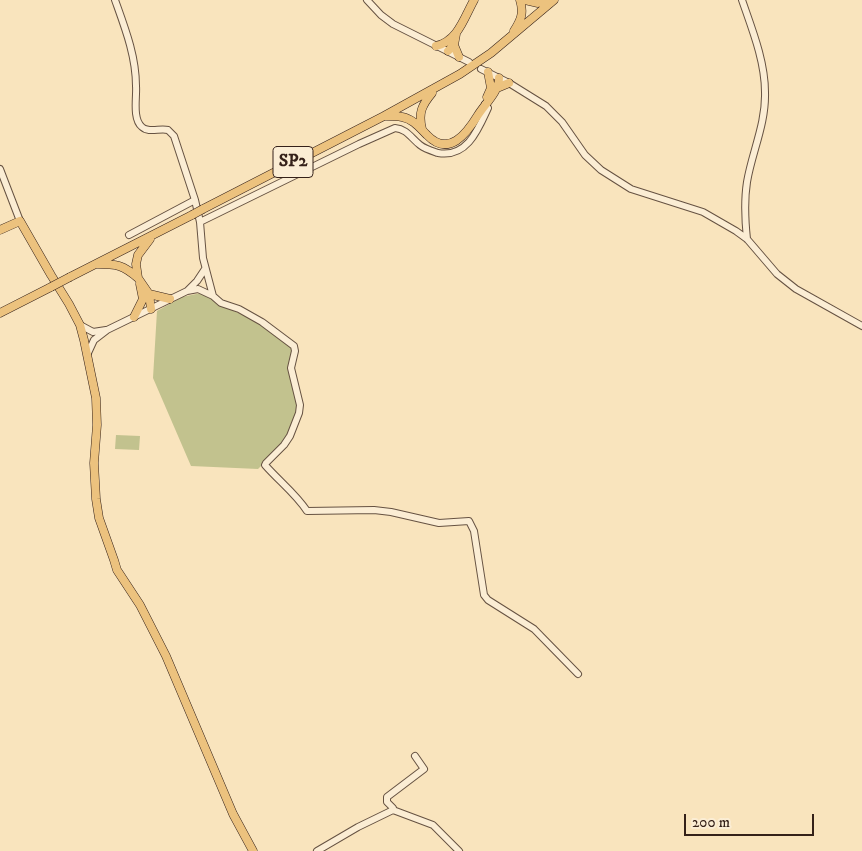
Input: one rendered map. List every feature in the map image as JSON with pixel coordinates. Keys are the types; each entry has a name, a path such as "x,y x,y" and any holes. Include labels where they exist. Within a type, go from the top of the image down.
{"main road":[{"path":"448,51 474,0"},
{"path":"510,37 522,16 520,0"},
{"path":"525,0 538,3 549,0"},
{"name":"SP2","path":"0,313 435,89 476,64 554,0"},
{"path":"436,46 454,39"},
{"path":"454,39 459,57"},
{"path":"485,70 494,88"},
{"path":"384,116 401,117 410,120 428,136 444,144 455,142 469,130 499,78"},
{"path":"494,88 509,83"},
{"path":"422,129 420,111 423,103 435,89"},
{"path":"0,230 20,221 63,293 80,326 88,353 96,398 97,424 94,482 101,525 118,570 140,605 166,656 227,800 253,851"},
{"path":"151,308 139,281 136,264 142,247 155,234"},
{"path":"95,264 121,265 128,269 139,281"},
{"path":"146,296 170,299"},
{"path":"134,317 146,296"}],"street":[{"path":"115,0 130,41 136,83 135,108 139,124 146,129 165,129 171,132 195,200 200,222 205,269 213,296"},
{"path":"367,0 381,15 393,24 469,62"},
{"path":"742,0 762,62 766,93 762,126 748,180 746,196 747,239"},
{"path":"485,70 509,83 556,114 585,155 601,170 631,189 703,212 747,239 777,274 796,289 862,326"},
{"path":"200,222 395,128 401,128 406,131 421,146 432,152 444,154 456,152 468,144 476,134 488,108 485,104"},
{"path":"0,169 20,221"},
{"path":"129,235 195,200"},
{"path":"188,291 197,282 205,269"},
{"path":"197,282 209,282"},
{"path":"88,353 94,340 107,330 170,299 198,289 209,282"},
{"path":"198,289 213,296 221,303 239,309 262,322 294,346 295,351 291,368 300,405 299,413 287,441 265,466 298,498 307,511 374,510 439,523 469,521 474,531 484,596 534,628 578,674"},
{"path":"80,326 93,332 107,330"},
{"path":"84,340 93,332"},
{"path":"84,340 94,340"},
{"path":"415,756 424,769 387,797 387,802 393,810 432,825 459,851"},
{"path":"317,851 393,810"}],"green space":[{"path":"201,293 214,299 219,304 262,324 292,346 293,352 289,369 298,412 283,444 258,469 191,466 153,378 157,311 182,297"},
{"path":"116,435 140,436 139,450 115,449"}]}
